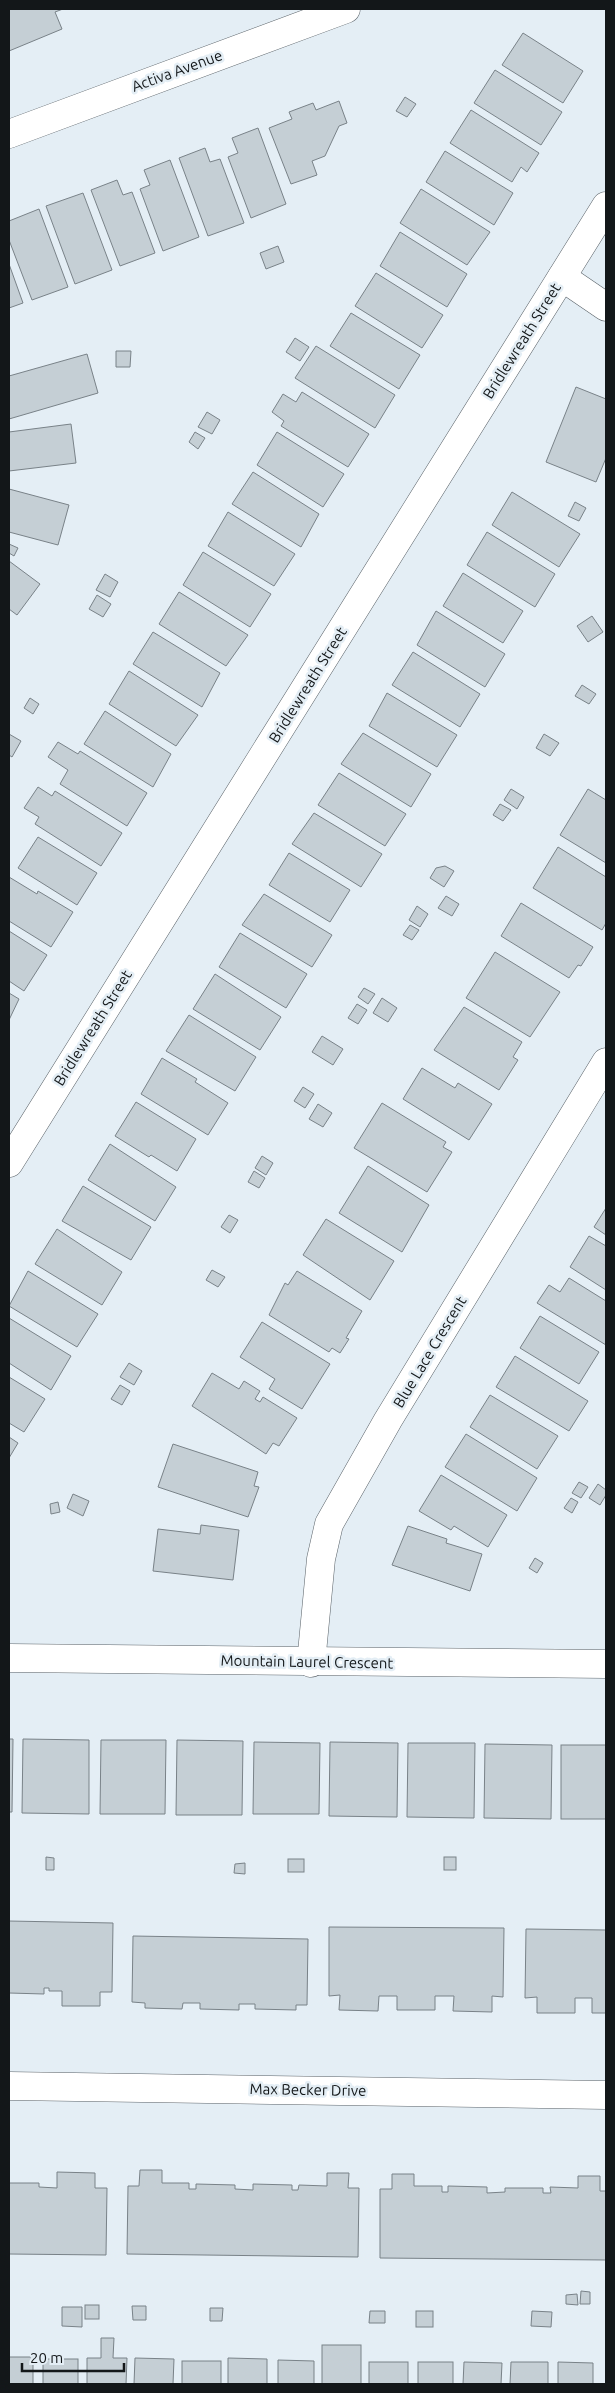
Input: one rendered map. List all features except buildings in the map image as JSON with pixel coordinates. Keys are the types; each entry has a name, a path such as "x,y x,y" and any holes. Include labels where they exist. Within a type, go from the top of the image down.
{"street":[{"name":"Activa Avenue","path":"9,134 340,10"},
{"name":"Bridlewreath Street","path":"9,1164 606,206"},
{"path":"562,277 606,308"},
{"name":"Blue Lace Crescent","path":"312,1662 321,1559 329,1524 388,1420 606,1062"},
{"name":"Mountain Laurel Crescent","path":"9,1658 606,1664"},
{"name":"Max Becker Drive","path":"9,2086 606,2095"}]}
